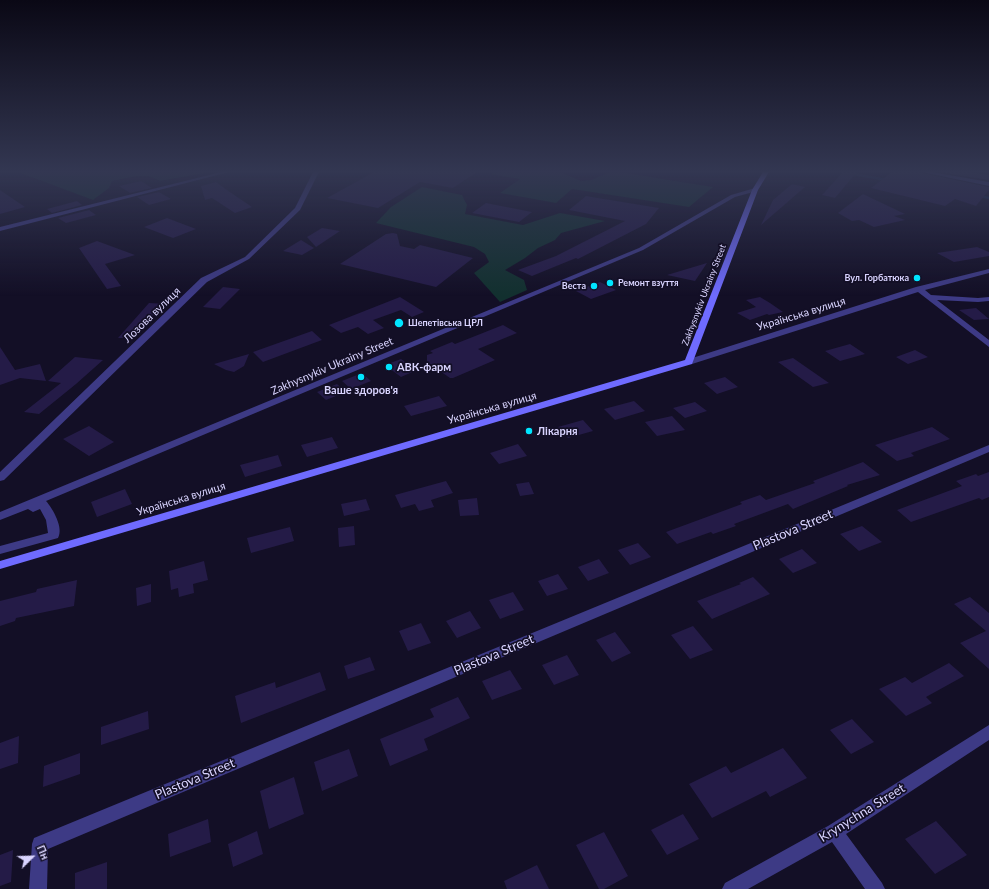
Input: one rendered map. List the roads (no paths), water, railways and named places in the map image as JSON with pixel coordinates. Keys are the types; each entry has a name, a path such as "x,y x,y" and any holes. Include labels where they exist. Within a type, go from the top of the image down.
{"main road":[{"name":"Zakhysnykiv Ukrainy Street","path":"689,362 746,213"},
{"name":"Українська вулиця","path":"0,565 689,362"}],"street":[{"path":"0,229 62,213"},
{"name":"Лозова вулиця","path":"0,478 204,280 247,258 294,213"},
{"name":"Zakhysnykiv Ukrainy Street","path":"0,516 640,249 702,213"},
{"name":"Українська вулиця","path":"689,362 919,289 989,271"},
{"path":"919,289 989,344"},
{"path":"929,297 978,300 989,299"},
{"name":"Plastova Street","path":"38,889 40,844 989,448"},
{"path":"0,522 43,504 52,520 54,535 0,550"},
{"name":"Krynychna Street","path":"731,889 834,832 989,732"},
{"path":"834,832 876,889"}],"place":[{"name":"Вул. Горбатюка","path":"917,278"},
{"name":"Ремонт взуття","path":"610,283"},
{"name":"Веста","path":"594,286"},
{"name":"Шепетівська ЦРЛ","path":"399,323"},
{"name":"АВК-фарм","path":"389,367"},
{"name":"Ваше здоров'я","path":"361,377"},
{"name":"Лікарня","path":"529,431"}]}
